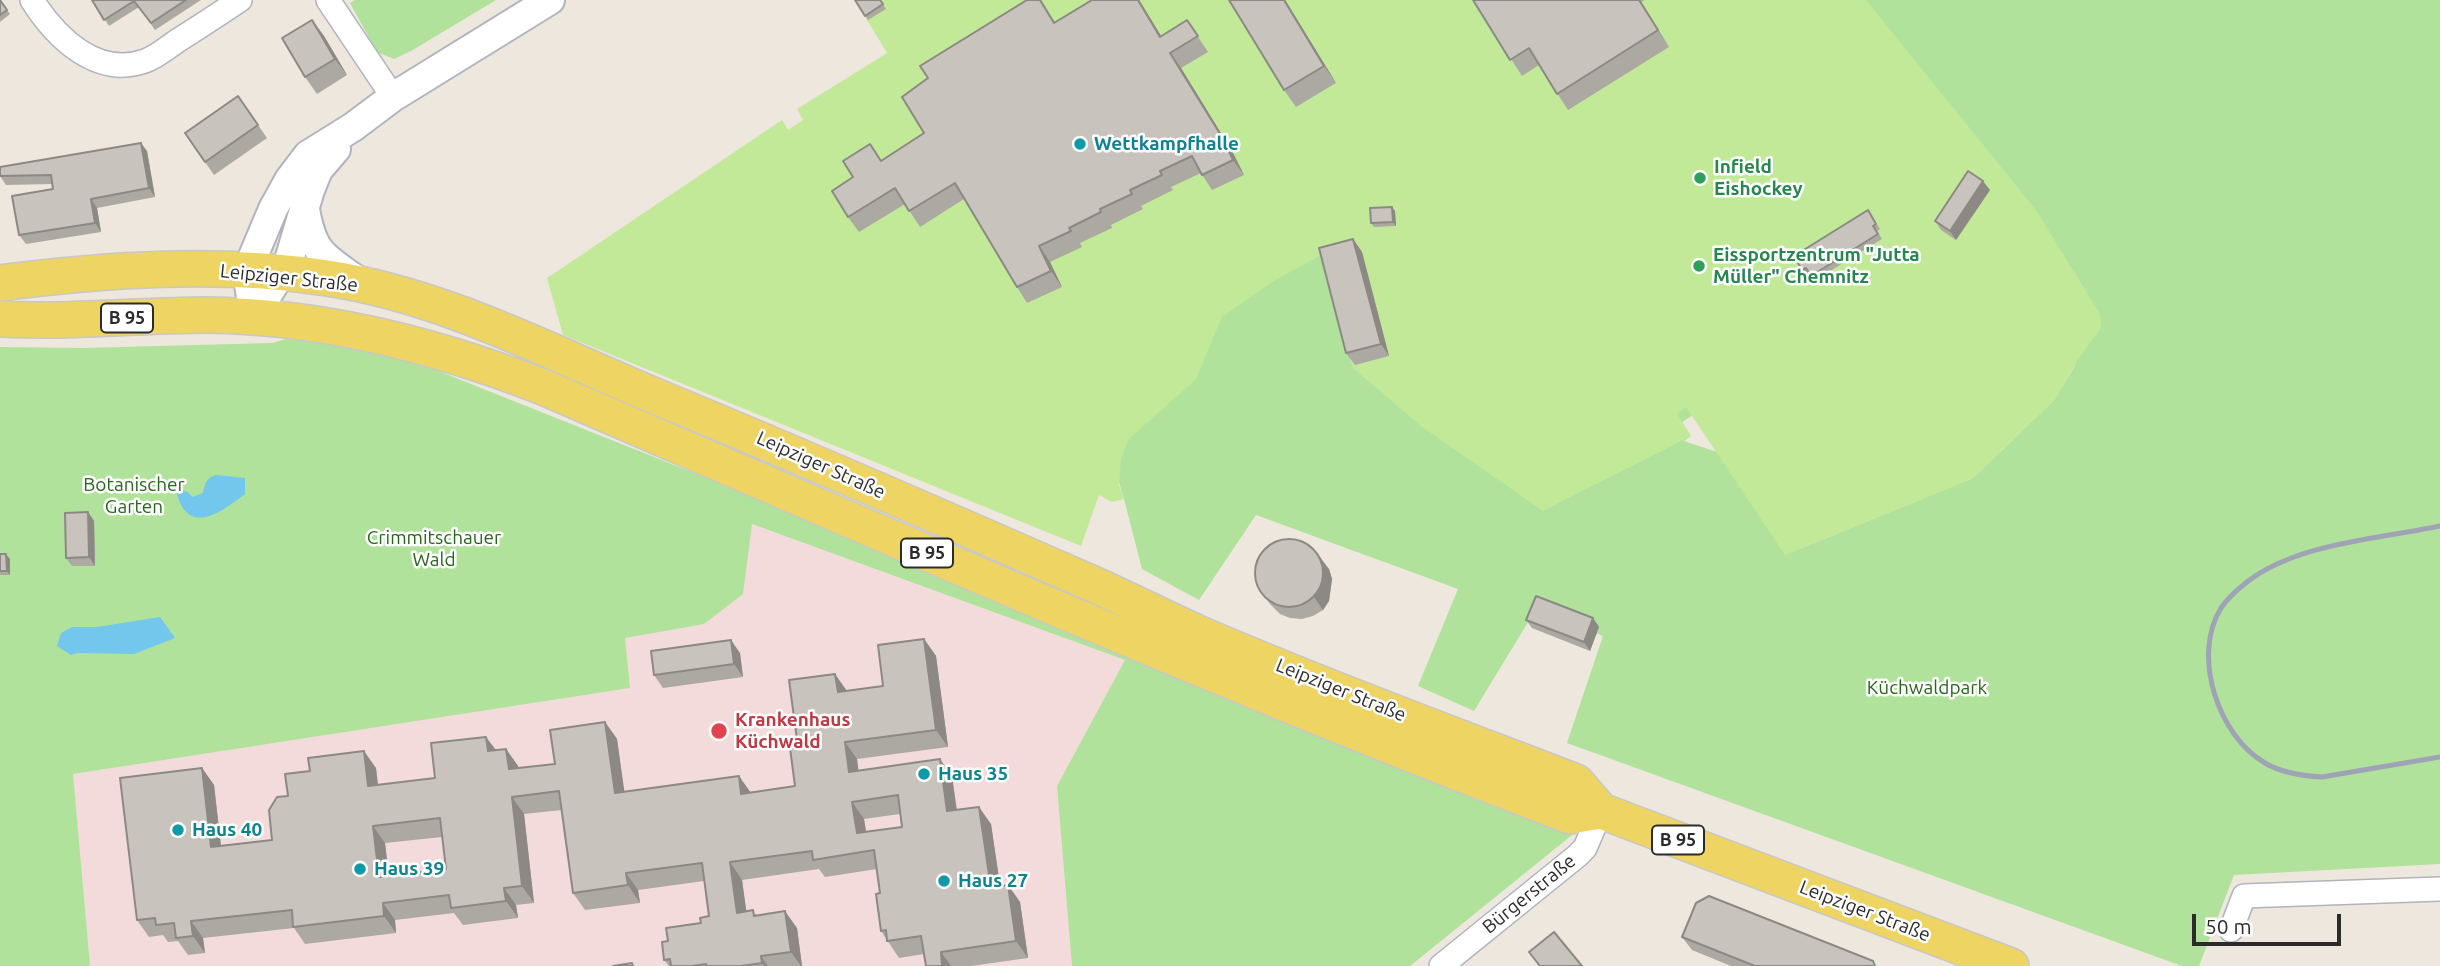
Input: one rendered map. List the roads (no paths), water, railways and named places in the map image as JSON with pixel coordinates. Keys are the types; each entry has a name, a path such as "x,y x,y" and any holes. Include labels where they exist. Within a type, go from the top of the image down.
{"main road":[{"name":"Leipziger Straße","path":"0,284 53,276 110,273 180,270 264,272 328,278 412,299 532,342 1002,544 1200,634 1576,782 1601,811 2011,966"},
{"name":"Leipziger Straße","path":"0,319 57,320 207,315 254,317 336,327 414,343 482,363 1108,632 1327,722 1570,816 1601,811"}],"street":[{"path":"32,0 43,17 88,58 126,67 148,61 240,0"},
{"path":"328,0 393,97"},
{"path":"254,317 273,209 289,180 308,156 393,97 550,0"},
{"path":"264,272 289,260 318,170 353,127"},
{"path":"304,207 314,245 322,255 364,285"},
{"name":"Bürgerstraße","path":"1441,966 1577,856 1585,848 1601,811"},
{"path":"2231,930 2244,896 2440,889"}],"water":[{"path":"216,475 245,478 245,494 217,513 198,518 190,515 177,494 188,492 192,497 203,493 206,481"},
{"path":"160,617 175,638 134,654 71,655 57,646 61,633 72,627 97,627"}],"railway":[{"path":"2440,526 2339,544 2267,569 2244,585 2223,605 2212,627 2209,649 2214,694 2223,715 2234,735 2249,751 2271,766 2292,773 2322,777 2440,757"}],"place":[{"name":"Wettkampfhalle","path":"1080,144"},
{"name":"Infield Eishockey","path":"1700,178"},
{"name":"Eissportzentrum \"Jutta Müller\" Chemnitz","path":"1699,266"},
{"name":"Krankenhaus Küchwald","path":"719,731"},
{"name":"Haus 35","path":"924,774"},
{"name":"Haus 40","path":"178,830"},
{"name":"Haus 39","path":"360,869"},
{"name":"Haus 27","path":"944,881"}],"park label":[{"name":"Botanischer Garten","path":"134,496"},
{"name":"Crimmitschauer Wald","path":"434,549"},
{"name":"Küchwaldpark","path":"1927,688"}]}
